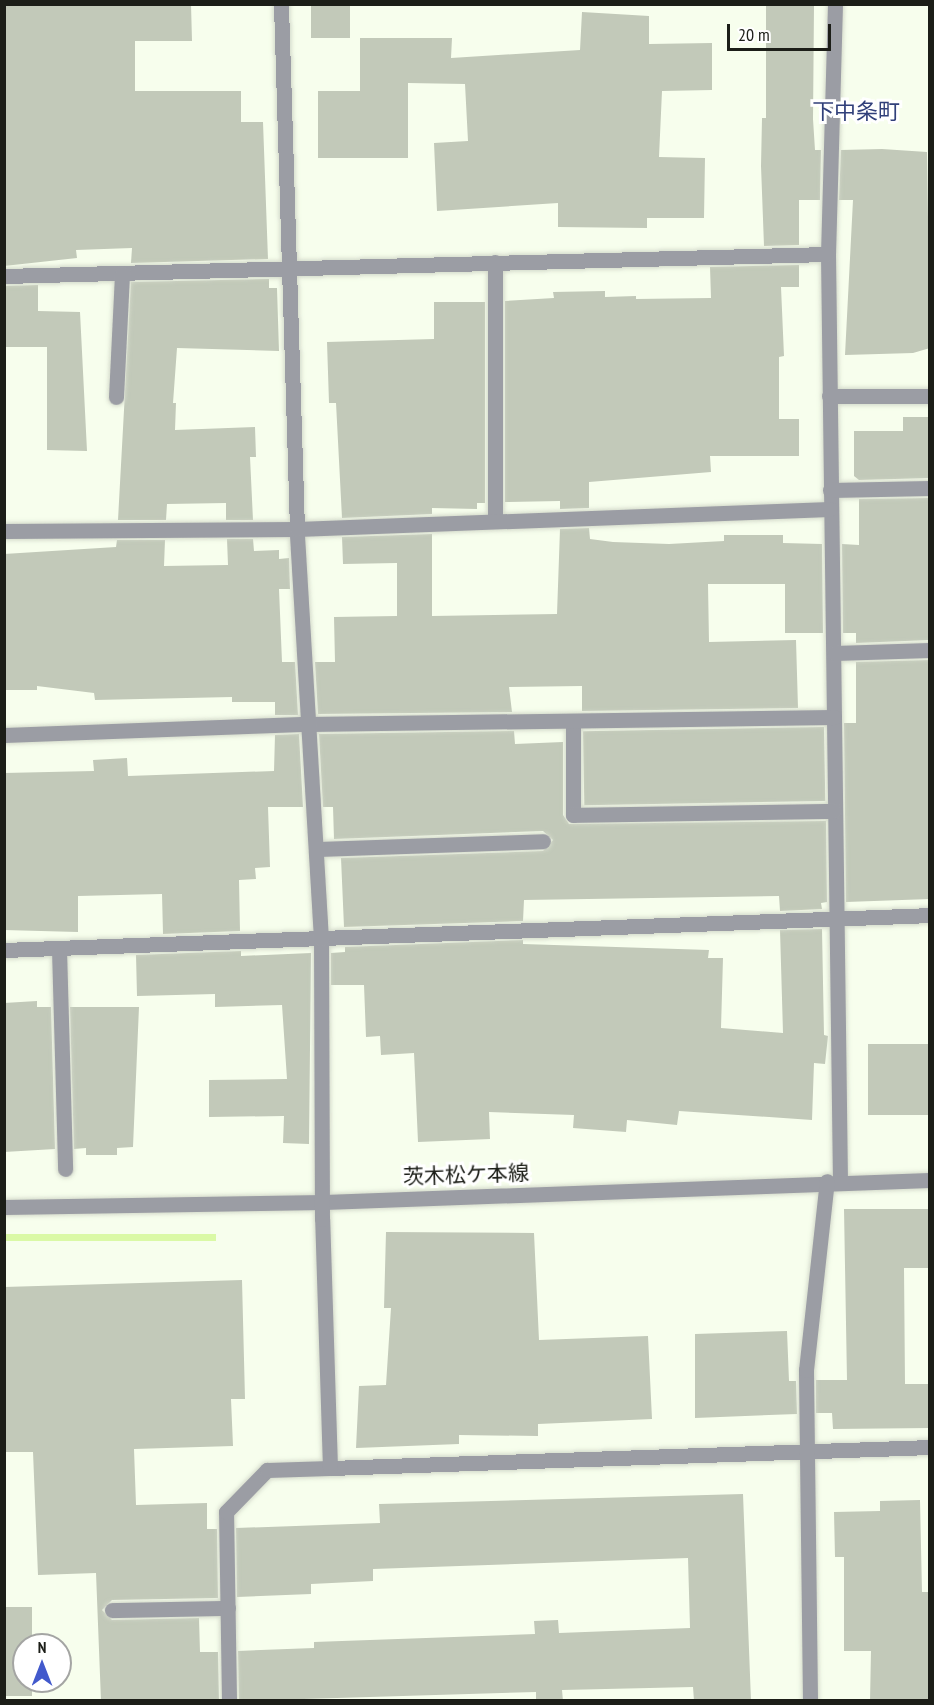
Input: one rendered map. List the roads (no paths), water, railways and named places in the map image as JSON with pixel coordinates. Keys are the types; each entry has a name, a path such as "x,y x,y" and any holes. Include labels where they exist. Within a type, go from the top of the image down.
{"street":[{"path":"281,4 297,529 318,849 330,1468"},
{"path":"810,1701 810,1451 806,1370 834,1181 834,653 830,509 828,254 835,4"},
{"path":"4,276 828,254"},
{"path":"495,262 495,521"},
{"path":"116,397 122,273"},
{"path":"829,396 930,396"},
{"path":"830,490 930,488"},
{"path":"4,531 297,529 830,509"},
{"path":"834,653 930,650"},
{"path":"4,735 308,724 834,717"},
{"path":"573,721 573,815 834,811"},
{"path":"318,849 543,841"},
{"path":"4,950 930,915"},
{"path":"58,949 65,1169"},
{"name":"茨木松ケ本線","path":"4,1207 324,1202 834,1181 930,1180"},
{"path":"229,1701 226,1512 267,1470 930,1448"},
{"path":"112,1610 228,1608"}],"district":[{"name":"下中条町","path":"856,112"}]}
